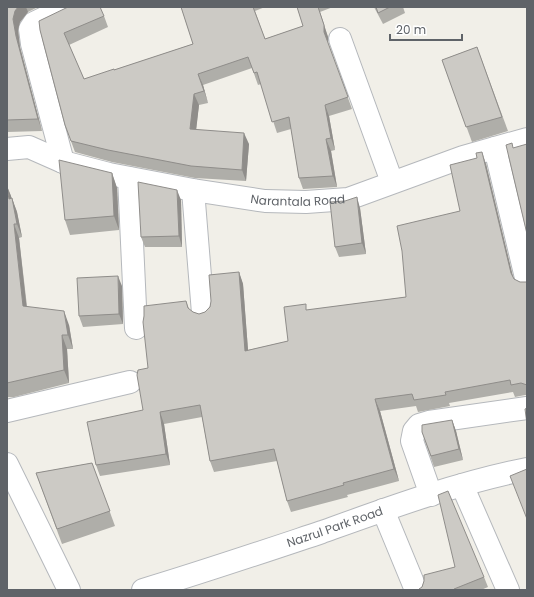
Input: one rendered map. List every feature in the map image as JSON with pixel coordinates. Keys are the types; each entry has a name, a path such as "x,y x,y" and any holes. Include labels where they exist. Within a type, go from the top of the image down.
{"street":[{"path":"63,162 32,44 30,29 34,23 68,7"},
{"path":"340,39 392,182"},
{"name":"Narantala Road","path":"7,149 29,147 63,162 129,178 193,190 265,201 306,202 348,199 464,157 527,139"},
{"path":"495,148 527,282"},
{"path":"129,178 136,328"},
{"path":"193,190 203,313"},
{"path":"7,411 130,382"},
{"path":"431,495 412,441 414,431 419,425 429,422 527,408"},
{"path":"7,464 69,590"},
{"name":"Nazrul Park Road","path":"143,590 234,562 383,510 462,485 527,469"},
{"path":"462,485 508,590"},
{"path":"383,510 416,590"}],"building":[{"path":"7,7 18,7 15,11 13,19 16,36 38,119 7,120"},
{"path":"68,7 100,7 104,16 64,33 84,79 193,44 181,7 253,7 265,39 303,26 297,7 318,7 324,25 324,32 348,97 325,105 331,138 326,139 333,176 299,178 289,117 272,122 257,72 254,73 248,57 198,74 204,91 194,94 190,129 244,133 242,170 191,166 108,150 71,141 65,125 40,30 39,21"},
{"path":"376,7 390,7 378,13"},
{"path":"477,47 502,117 466,127 442,60"},
{"path":"512,143 513,148 527,144 527,234 506,145"},
{"path":"482,152 511,273 514,279 520,282 527,282 527,385 521,383 511,385 510,380 445,392 446,395 414,400 412,394 375,399 394,469 287,501 274,449 210,461 200,405 160,412 166,454 96,465 87,422 143,410 137,375 138,370 148,368 143,322 144,306 186,301 188,308 193,312 199,314 205,312 210,307 211,301 209,275 239,272 245,351 288,341 284,307 306,304 306,310 406,297 402,251 397,226 460,211 450,165 477,158 476,153"},
{"path":"59,160 112,173 114,216 65,220"},
{"path":"138,182 177,190 179,236 141,237"},
{"path":"7,188 9,199 12,198 17,224 14,224 23,306 64,311 68,335 62,335 64,370 7,383"},
{"path":"357,197 362,243 335,247 330,202 345,201"},
{"path":"118,276 119,314 79,316 77,278"},
{"path":"527,408 527,424 525,409"},
{"path":"452,420 459,449 431,456 422,432 422,425"},
{"path":"92,463 110,511 57,529 36,473"},
{"path":"527,469 527,519 510,476"},
{"path":"448,491 484,577 454,589 455,590 419,590 424,581 424,575 455,567 438,495"}]}
